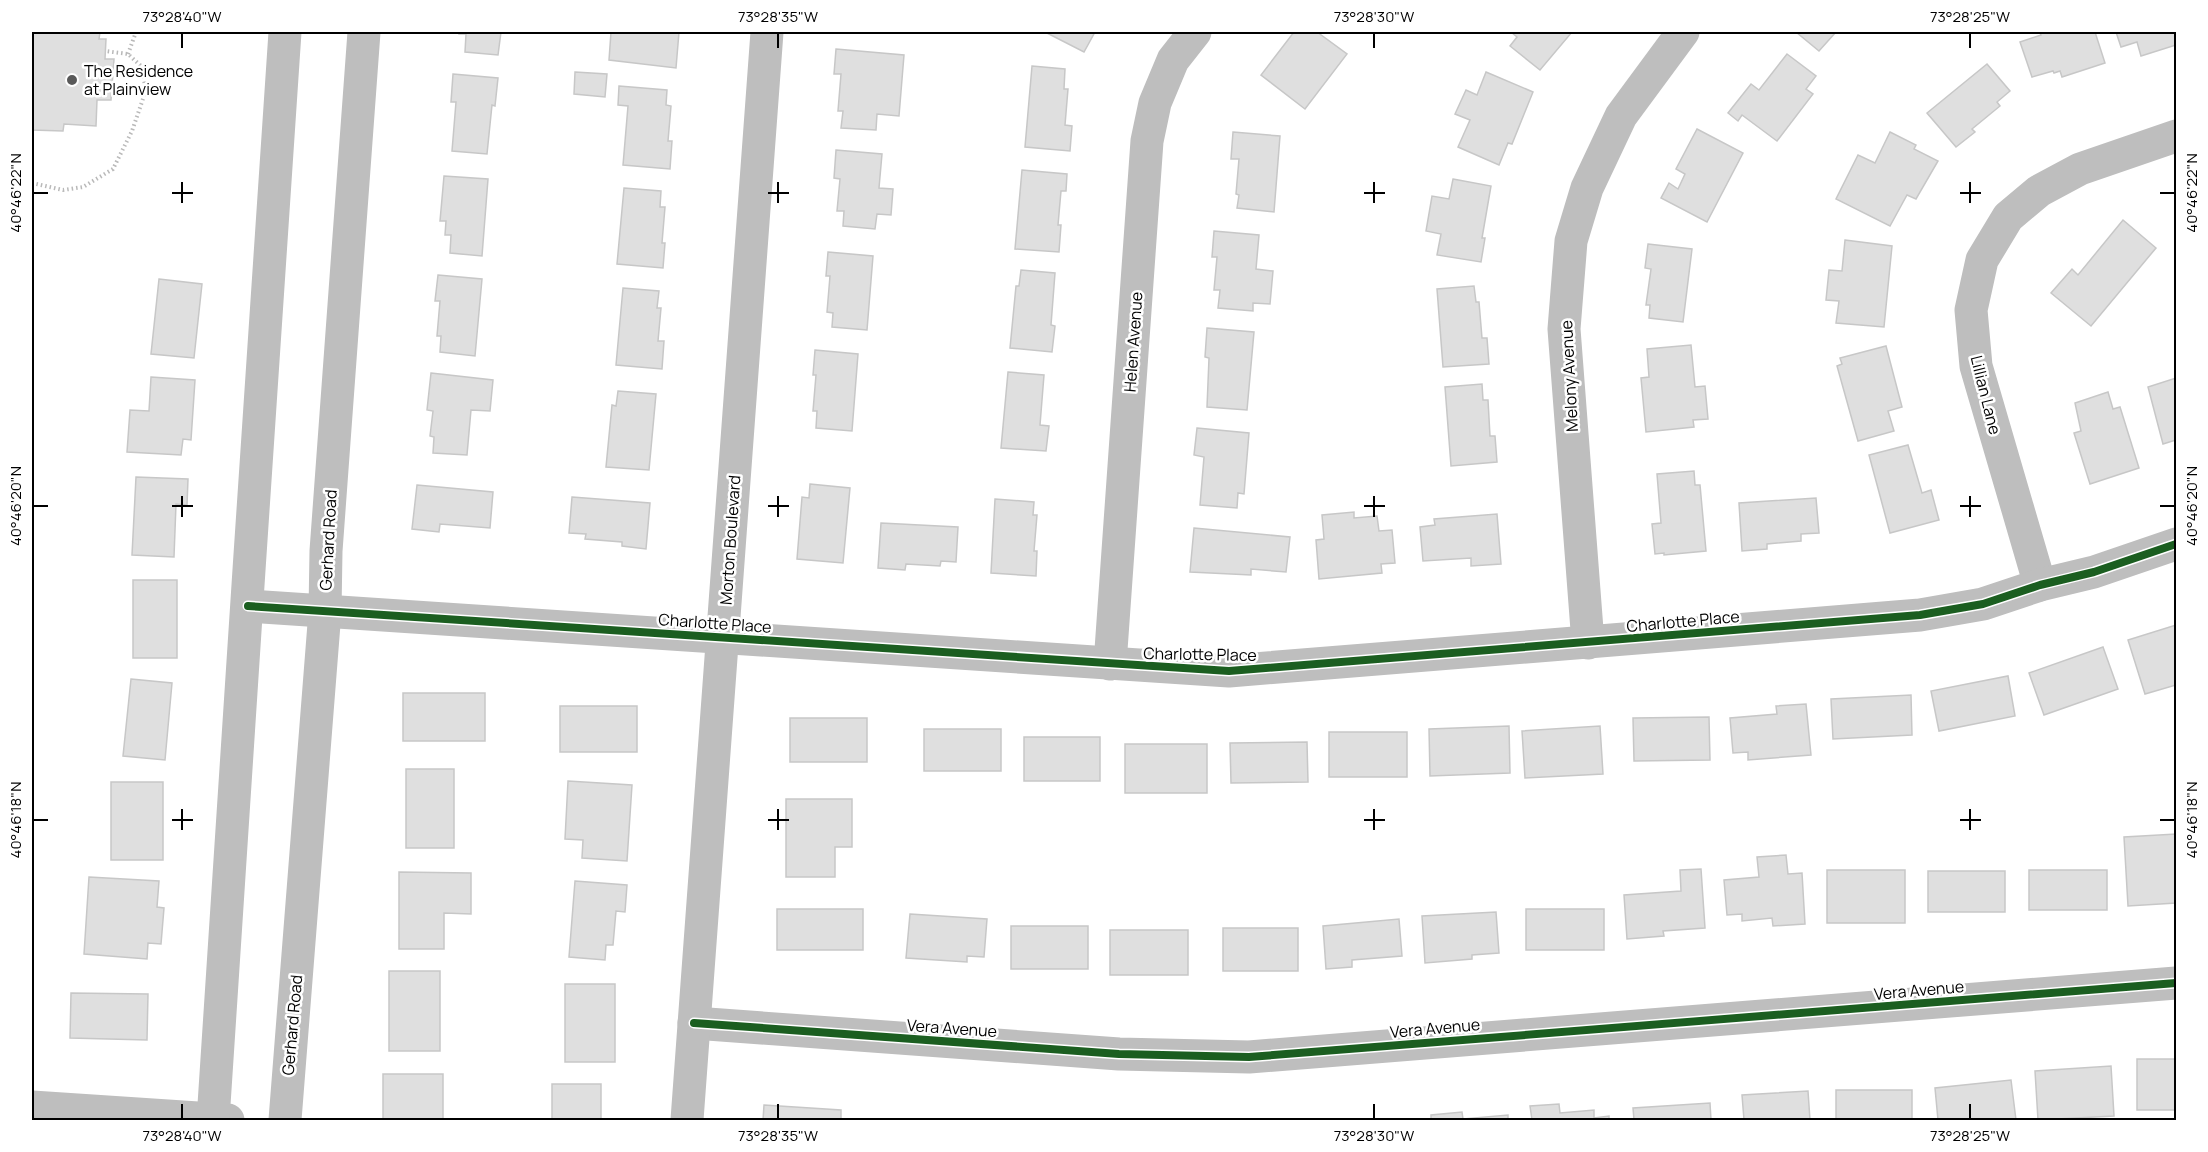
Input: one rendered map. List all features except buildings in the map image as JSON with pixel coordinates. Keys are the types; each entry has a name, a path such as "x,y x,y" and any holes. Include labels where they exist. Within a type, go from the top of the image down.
{"street":[{"path":"32,1107 218,1120 268,256 285,32"},
{"name":"Gerhard Road","path":"285,1120 325,611 326,551 364,32"},
{"name":"Morton Boulevard","path":"687,1120 767,32"},
{"name":"Helen Avenue","path":"1110,664 1147,141 1155,103 1173,60 1194,32"},
{"name":"Melony Avenue","path":"1588,643 1564,329 1571,241 1587,188 1621,116 1683,32"},
{"name":"Lillian Lane","path":"2040,585 1976,366 1971,310 1982,260 2008,217 2039,191 2080,169 2176,136"},
{"name":"Charlotte Place","path":"248,606 1229,671 1920,615 1983,604 2040,585 2094,572 2176,544"},
{"name":"Vera Avenue","path":"694,1023 1119,1054 1249,1057 2176,983"}],"path":[{"path":"128,54 136,32"},
{"path":"32,183 63,190 83,187 113,169 132,131 146,90 141,66 128,54 105,51"}],"cycle path":[{"path":"248,606 1229,671 1920,615 1983,604 2040,585 2094,572 2176,544"},
{"path":"694,1023 1119,1054 1249,1057 2176,983"}],"place":[{"name":"The Residence at Plainview","path":"72,80"}]}
